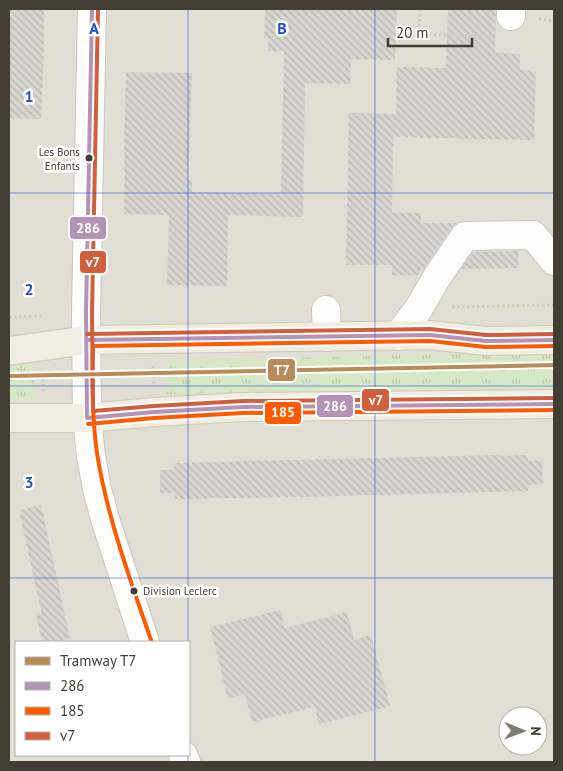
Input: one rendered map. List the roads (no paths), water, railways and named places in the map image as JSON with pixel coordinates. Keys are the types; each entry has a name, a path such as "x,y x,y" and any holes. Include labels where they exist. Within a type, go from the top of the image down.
{"main road":[{"path":"9,351 86,340 153,340 327,324 398,336 430,335 486,341 554,340"},
{"path":"9,418 86,418 243,407 554,404"}],"street":[{"path":"92,9 86,313 86,418 92,463 105,519 146,641"},
{"path":"398,336 419,308 437,277 465,236 533,235 554,261"}],"tram line":[{"name":"T7","path":"9,376 554,365"}],"place":[{"name":"Les Bons Enfants","path":"89,158"},
{"name":"Division Leclerc","path":"134,591"}]}
